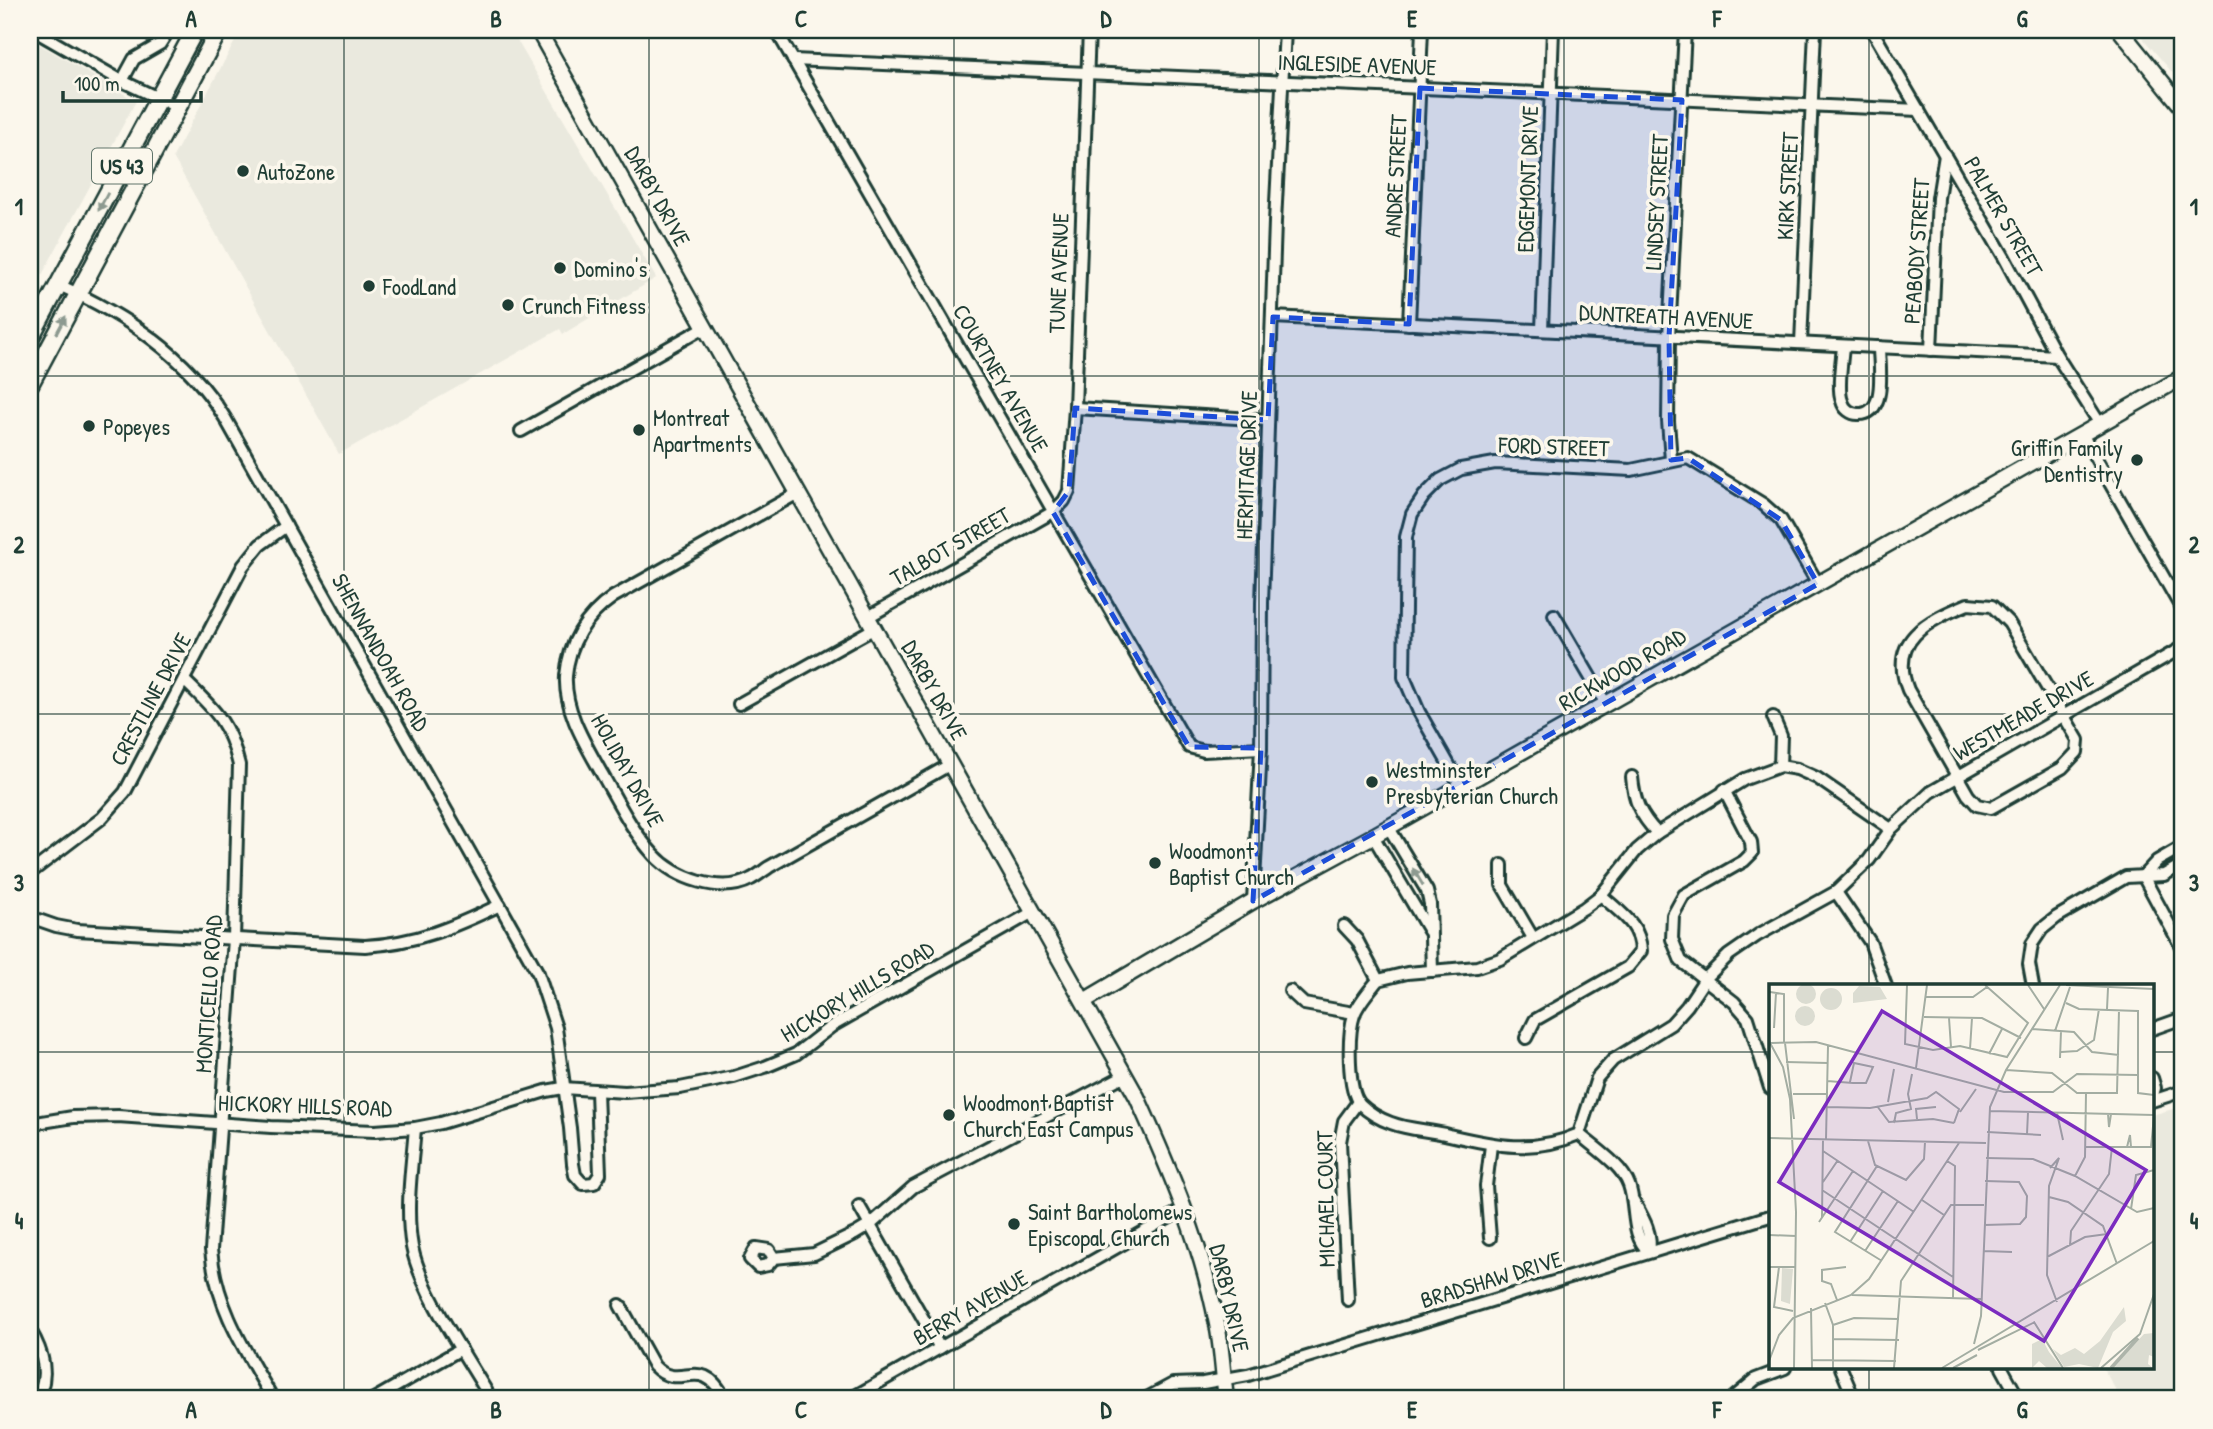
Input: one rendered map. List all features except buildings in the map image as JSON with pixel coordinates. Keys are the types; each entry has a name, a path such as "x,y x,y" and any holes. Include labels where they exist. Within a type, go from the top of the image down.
{"highway":[{"name":"US 43","path":"30,338 195,30"},
{"name":"US 43","path":"30,384 219,30"}],"main road":[{"name":"DARBY DRIVE","path":"538,30 1125,1075 1159,1147 1184,1209 1217,1325 1226,1399"},
{"path":"2120,30 2183,108"},
{"name":"RICKWOOD ROAD","path":"1084,1002 1253,901 1389,828 2183,377"}],"street":[{"path":"33,30 121,81 177,107"},
{"path":"121,81 134,59 160,44 169,30"},
{"name":"COURTNEY AVENUE","path":"776,30 1189,747 1204,751 1261,748"},
{"name":"TUNE AVENUE","path":"1053,512 1069,491 1075,408 1089,30"},
{"name":"HERMITAGE DRIVE","path":"1253,901 1261,748 1268,420 1285,30"},
{"name":"ANDRE STREET","path":"1409,324 1422,30"},
{"name":"EDGEMONT DRIVE","path":"1542,330 1553,30"},
{"name":"LINDSEY STREET","path":"1671,460 1668,421 1670,337 1685,30"},
{"name":"KIRK STREET","path":"1801,344 1815,30"},
{"name":"PALMER STREET","path":"1872,30 2036,313 2057,356 2100,424"},
{"name":"INGLESIDE AVENUE","path":"793,60 1919,110"},
{"name":"PEABODY STREET","path":"1931,350 1938,198 1945,155"},
{"name":"SHENNANDOAH ROAD","path":"59,285 141,328 200,381 225,418 538,974 554,1017 575,1175 583,1184 594,1183 600,1174 602,1163 597,1091"},
{"name":"DUNTREATH AVENUE","path":"1273,317 2057,356"},
{"path":"521,431 705,327"},
{"path":"1843,346 1840,399 1845,409 1856,414 1868,412 1877,402 1879,347"},
{"path":"1075,408 1268,420"},
{"path":"2082,434 2183,611"},
{"name":"FORD STREET","path":"1461,786 1413,701 1404,677 1406,537 1412,514 1424,496 1440,481 1461,469 1495,463 1630,470 1688,458 1763,504 1781,520 1818,584"},
{"name":"HOLIDAY DRIVE","path":"798,493 613,597 592,614 578,632 568,664 568,699 579,731 607,783 641,839 664,864 694,880 728,884 751,879 951,764"},
{"name":"TALBOT STREET","path":"739,705 1053,512"},
{"name":"CRESTLINE DRIVE","path":"30,873 102,818 118,801 141,764 243,566 260,545 286,526"},
{"path":"1968,604 1992,606 2010,623 2063,715 2078,740 2077,752 2062,768 1991,808 1977,805 1957,778 1908,690 1901,672 1904,648 1918,631 1945,613 1968,604"},
{"path":"1554,615 1606,704"},
{"name":"WESTMEADE DRIVE","path":"1579,1134 1597,1078 1613,1060 1671,1024 1705,979 1729,955 1758,935 1836,892 1869,860 1891,830 1931,792 2183,647"},
{"name":"MONTICELLO ROAD","path":"184,680 224,722 234,743 239,765 234,939 211,1239 213,1272 222,1305 273,1399"},
{"path":"1773,717 1781,736 1780,766"},
{"path":"1649,1252 1651,1242 1645,1221 1633,1200 1629,1182 1615,1165 1579,1134 1545,1146 1490,1145 1393,1124 1374,1115 1358,1102 1350,1073 1350,1038 1354,1013 1378,980 1407,973 1484,964 1500,959 1601,895 1637,850 1657,833 1724,790 1756,774 1780,766 1797,769 1817,778 1891,830"},
{"path":"1632,777 1634,799 1647,822 1657,833"},
{"path":"1724,790 1751,842 1752,853 1744,861 1684,895 1673,915 1672,939 1681,961 1734,1002 1748,1018 1769,1085"},
{"path":"1389,828 1427,891 1430,904 1432,971"},
{"path":"1373,836 1429,931"},
{"path":"2143,876 2157,861 2183,846"},
{"path":"2033,984 2029,964 2032,944 2042,929 2057,917 2126,877 2164,875 2183,864"},
{"path":"1503,865 1502,885 1532,938"},
{"path":"2143,876 2183,950"},
{"path":"1836,892 1870,942 1885,984"},
{"path":"1526,1038 1535,1020 1628,967 1641,951 1636,926 1601,895"},
{"path":"30,917 77,930 377,946 433,935 500,905"},
{"name":"HICKORY HILLS ROAD","path":"30,1124 95,1116 352,1131 415,1128 463,1118 546,1091 564,1088 625,1092 691,1087 734,1077 796,1054 832,1026 1033,912"},
{"path":"1345,926 1357,940 1378,980"},
{"path":"1290,992 1304,1004 1354,1013"},
{"path":"2154,1028 2183,1018"},
{"path":"774,1258 814,1254 870,1224 913,1186 1125,1075"},
{"path":"2154,1098 2183,1091"},
{"name":"MICHAEL COURT","path":"1348,1300 1340,1142 1344,1121 1358,1102"},
{"path":"415,1128 410,1214 412,1248 424,1281 491,1399"},
{"path":"1490,1145 1486,1186 1490,1238"},
{"path":"859,1206 940,1348"},
{"name":"BERRY AVENUE","path":"850,1399 1184,1209"},
{"name":"BRADSHAW DRIVE","path":"1145,1399 1173,1384 1224,1380 1248,1375 1769,1216"},
{"path":"620,1305 654,1366 662,1374 673,1377 695,1373 706,1375 716,1382 725,1399"},
{"path":"30,1330 44,1364 43,1385 37,1399"},
{"path":"374,1399 461,1349"},
{"path":"1732,1399 1756,1379 1780,1370"},
{"path":"1842,1370 1854,1399"},
{"path":"2002,1370 2020,1399"}],"highlighted area":[{"path":"1420,88 1682,100 1669,337 1671,460 1688,458 1781,520 1818,584 1253,901 1261,748 1189,747 1053,512 1069,491 1075,408 1268,420 1273,317 1409,324"}],"shaded area":[{"path":"241,30 511,30 656,278 563,334 560,329 339,454 173,157"},
{"path":"2136,30 2183,30 2183,85"},
{"path":"30,39 136,101 30,297"},
{"path":"2183,1106 2183,1399 2121,1399 2104,1370 2154,1370 2154,1114"}],"place":[{"name":"AutoZone","path":"243,171"},
{"name":"Domino's","path":"560,268"},
{"name":"FoodLand","path":"369,286"},
{"name":"Crunch Fitness","path":"508,305"},
{"name":"Popeyes","path":"89,426"},
{"name":"Montreat Apartments","path":"639,430"},
{"name":"Griffin Family Dentistry","path":"2137,460"},
{"name":"Westminster Presbyterian Church","path":"1372,782"},
{"name":"Woodmont Baptist Church","path":"1155,863"},
{"name":"Woodmont Baptist Church East Campus","path":"949,1115"},
{"name":"Saint Bartholomews Episcopal Church","path":"1014,1224"}]}
